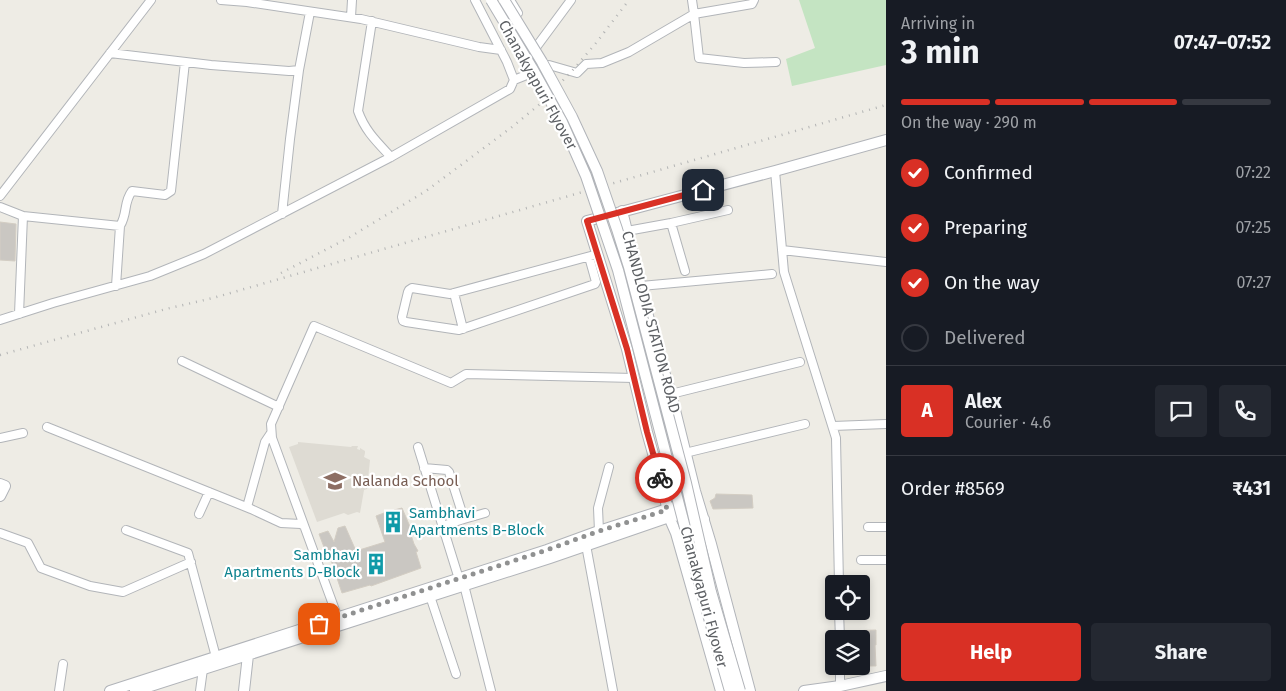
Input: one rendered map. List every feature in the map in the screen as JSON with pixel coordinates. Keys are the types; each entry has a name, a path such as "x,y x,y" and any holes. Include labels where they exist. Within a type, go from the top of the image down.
{"main road":[{"name":"Chanakyapuri Flyover","path":"490,0 532,68 562,122 586,176 618,270 703,596 730,691"},
{"name":"Chanakyapuri Flyover","path":"504,0 542,62 572,117 597,171 629,267 686,483 711,592 740,691"},
{"name":"CHANDLODIA STATION ROAD","path":"750,691 704,519 694,490 671,394 653,336 622,211 886,140"},
{"path":"622,211 587,221 593,256 634,378 668,514 676,533 721,691"},
{"path":"0,484 5,486 0,496"},
{"path":"136,691 202,669 247,651 339,621 586,545 668,514 686,503 694,490"},
{"path":"339,621 430,596 461,582 599,531 668,514 689,513 704,519"},
{"path":"110,691 216,657 247,651"},
{"path":"244,691 247,651"},
{"path":"804,691 840,686 886,676"}],"street":[{"path":"0,196 151,0"},
{"path":"222,0 276,3 310,12 372,21 479,47 501,50"},
{"path":"351,17 352,0"},
{"path":"475,0 514,80"},
{"path":"510,0 549,65"},
{"path":"537,46 571,0"},
{"path":"692,0 699,58 744,63 776,62"},
{"path":"0,320 150,276 204,254 391,158 510,89 514,80 549,65 577,73 586,64 602,63 629,52 694,14 752,4 754,0"},
{"path":"282,214 299,70 310,12"},
{"path":"372,21 358,111 368,133 391,158"},
{"path":"110,53 289,72 299,70"},
{"path":"116,286 120,226 127,198 132,191 165,195 171,191 185,62"},
{"path":"775,171 784,272 836,438 839,575"},
{"path":"0,207 23,216 120,226"},
{"path":"626,231 728,210"},
{"path":"19,314 23,216"},
{"path":"671,223 685,271"},
{"path":"782,250 886,262"},
{"path":"593,256 595,284 459,330 402,321 409,290 412,288 450,294 593,256"},
{"path":"641,286 772,274"},
{"path":"454,293 463,328"},
{"path":"339,621 271,433 271,424 314,326 451,383 466,374 634,378"},
{"path":"182,362 279,406"},
{"path":"671,394 800,362"},
{"path":"685,453 805,424"},
{"path":"833,426 886,424"},
{"path":"47,427 247,507 280,523 301,524 304,526"},
{"path":"0,438 23,433"},
{"path":"247,507 265,442 271,433"},
{"path":"418,446 461,582 491,691"},
{"path":"599,531 598,508 609,467"},
{"path":"424,468 443,469 449,472 464,519"},
{"path":"199,514 209,492"},
{"path":"442,526 484,513"},
{"path":"868,527 886,527"},
{"path":"126,530 188,553 216,657"},
{"path":"0,532 28,543 41,568 90,586 123,592 191,562"},
{"path":"586,545 613,691"},
{"path":"862,560 886,560"},
{"path":"430,596 456,674"},
{"path":"59,691 63,664"},
{"path":"200,691 202,669"},
{"path":"840,675 840,686"}],"shaded area":[{"name":"Nalanda School","path":"298,442 358,446 357,449 360,450 360,448 365,451 364,457 370,460 367,489 364,490 360,513 348,515 344,513 317,522 289,447 298,444"}],"green space":[{"path":"799,0 886,0 886,65 792,86 786,59 815,48"}],"building":[{"path":"0,222 16,224 15,261 0,260"},
{"path":"716,494 752,495 753,508 713,509 710,501 715,498"},
{"path":"402,508 418,551 416,552 421,568 371,586 342,593 329,554 327,555 319,534 328,531 334,542 338,528 345,526 356,551 385,542 376,516 384,513 390,524 394,510"},
{"path":"870,630 876,630 876,666 870,666"}],"railway":[{"path":"281,273 350,237 426,191 512,127 540,104 572,71 629,0"},
{"path":"0,355 166,309 213,298 886,105"}],"way so far":[{"path":"319,624 667,510 660,478"}],"place":[{"name":"Nalanda School","path":"335,481"},
{"name":"Sambhavi Apartments B-Block","path":"393,522"},
{"name":"Sambhavi Apartments D-Block","path":"376,564"}],"route":[{"path":"660,478 627,349 587,221 703,190"}]}
